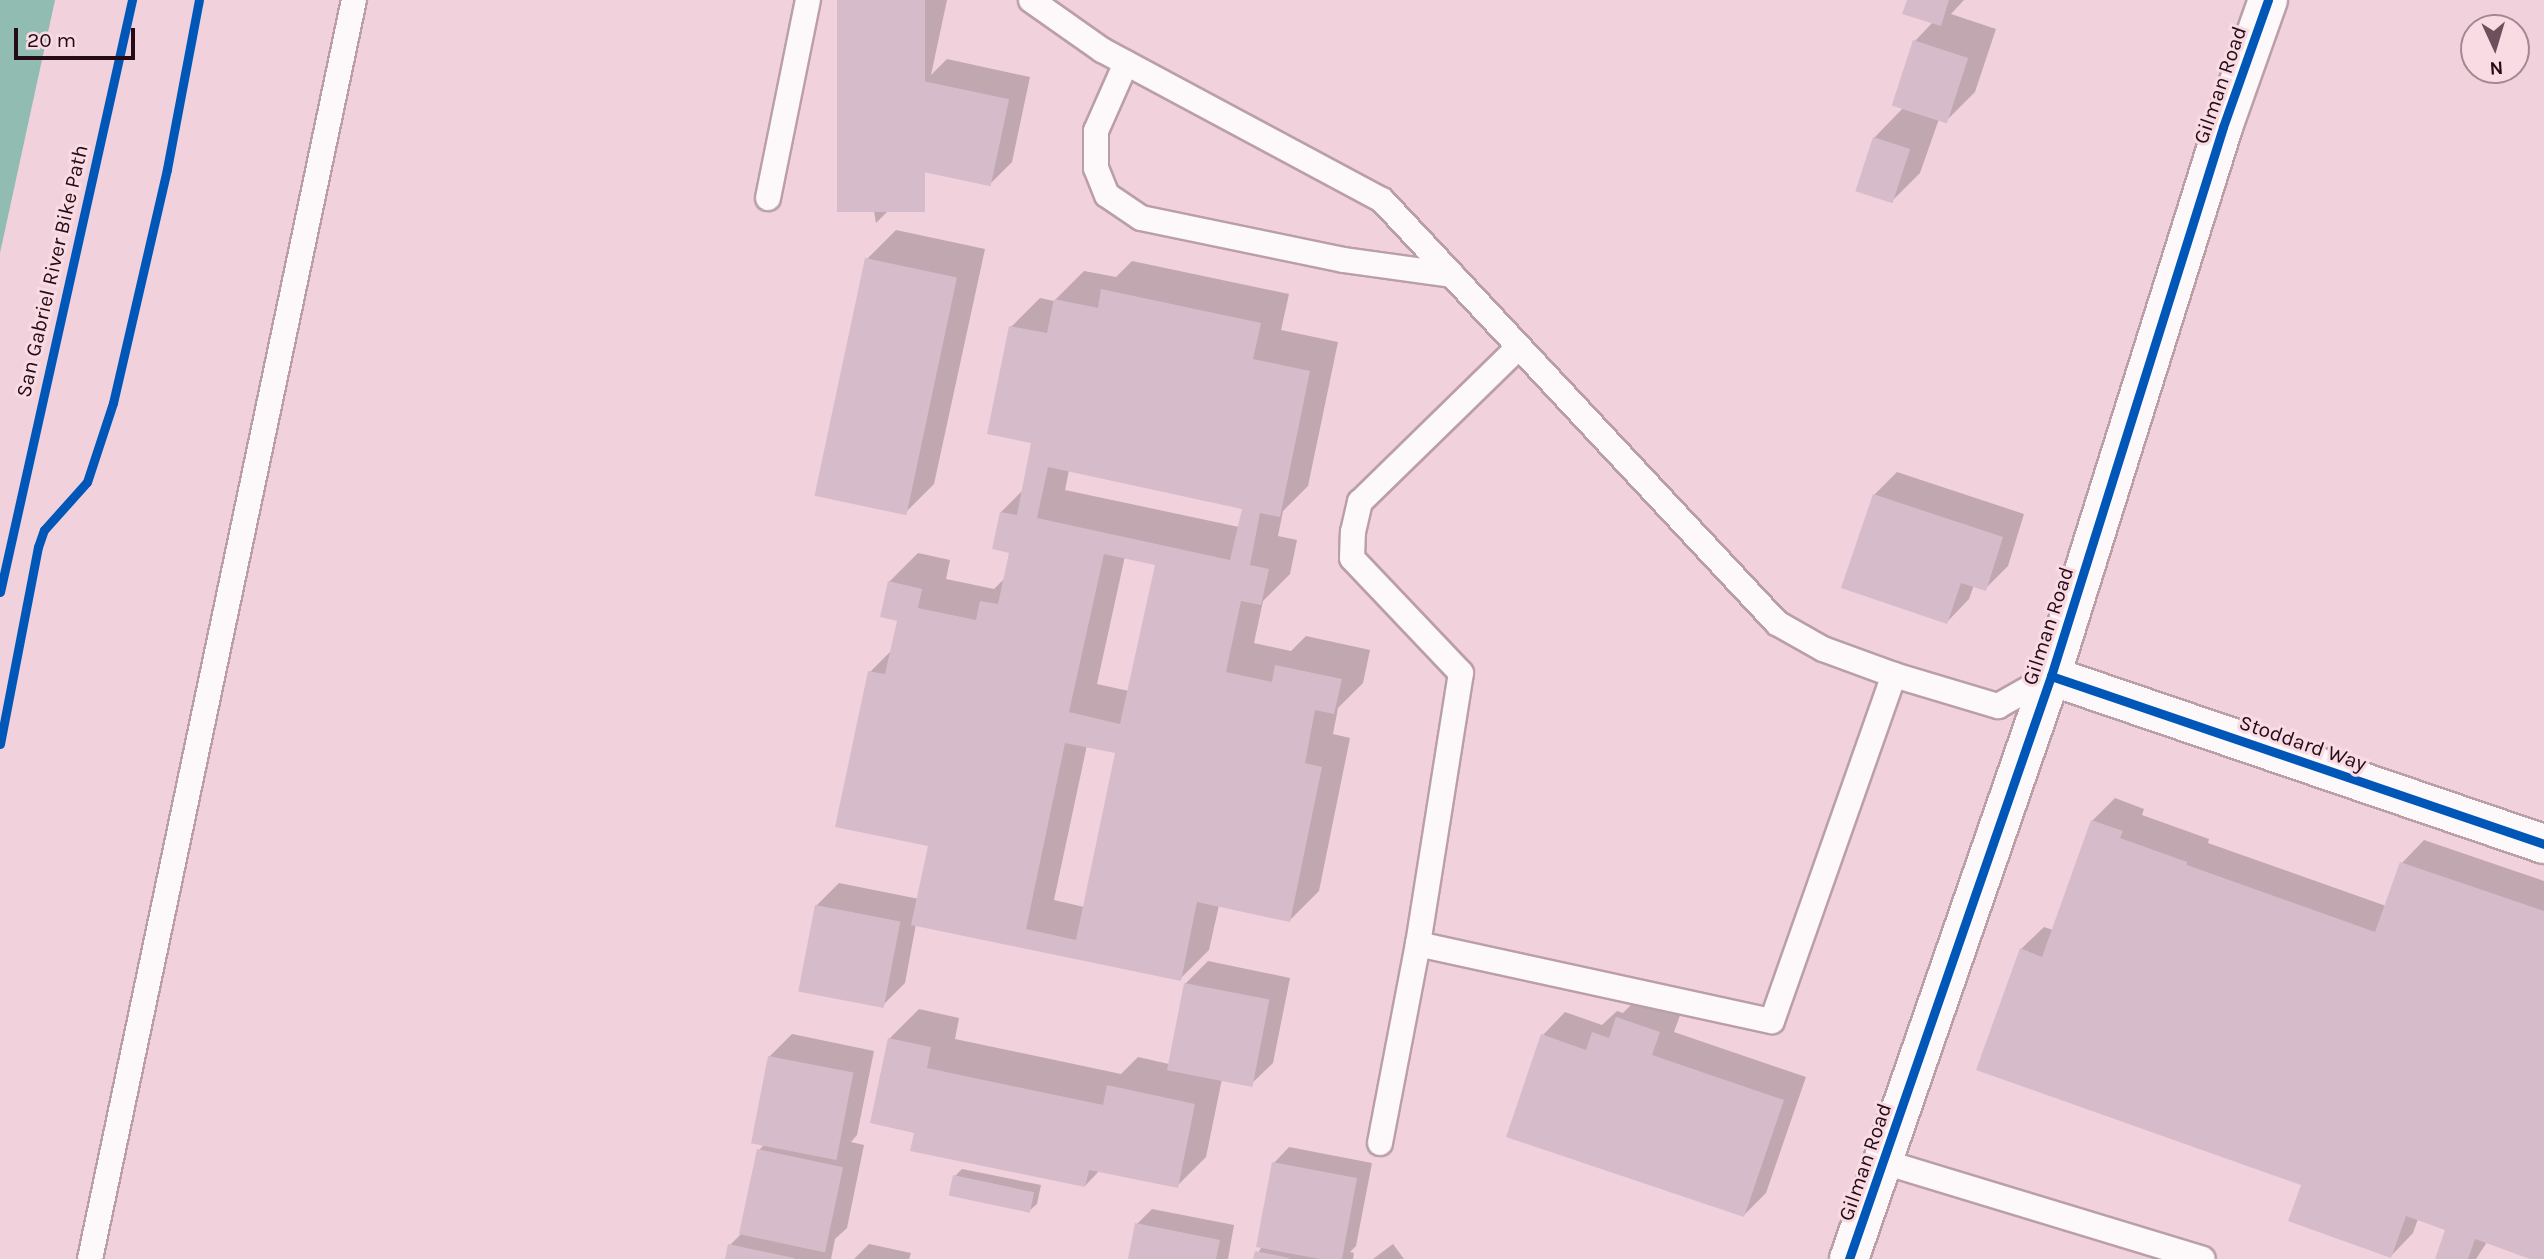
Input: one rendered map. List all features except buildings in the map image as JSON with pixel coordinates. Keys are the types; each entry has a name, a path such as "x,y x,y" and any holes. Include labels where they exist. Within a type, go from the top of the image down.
{"street":[{"name":"Gilman Road","path":"1849,1259 2051,676 2223,127 2268,0"},
{"name":"Stoddard Way","path":"2051,676 2544,844"}],"lane":[{"path":"90,1259 354,0"},
{"path":"768,198 808,0"},
{"path":"1031,0 1126,63 1382,200 1777,623 1823,649 1894,675 1998,706 2051,676"},
{"path":"1126,63 1096,131 1096,167 1107,195 1141,218 1344,260 1452,275"},
{"path":"1380,1143 1418,944 1461,673 1353,558 1353,531 1360,502 1520,347"},
{"path":"1418,944 1772,1021 1894,675"},
{"path":"1884,1162 2203,1259"}],"shaded area":[{"path":"0,0 55,0 0,253"}],"cycle path":[{"name":"San Gabriel River Bike Path","path":"0,592 132,0"},
{"path":"0,744 38,547 44,530 87,482 113,403 167,169 199,0"},
{"path":"1849,1259 2051,676 2223,127 2268,0"},
{"path":"2051,676 2544,844"}]}
